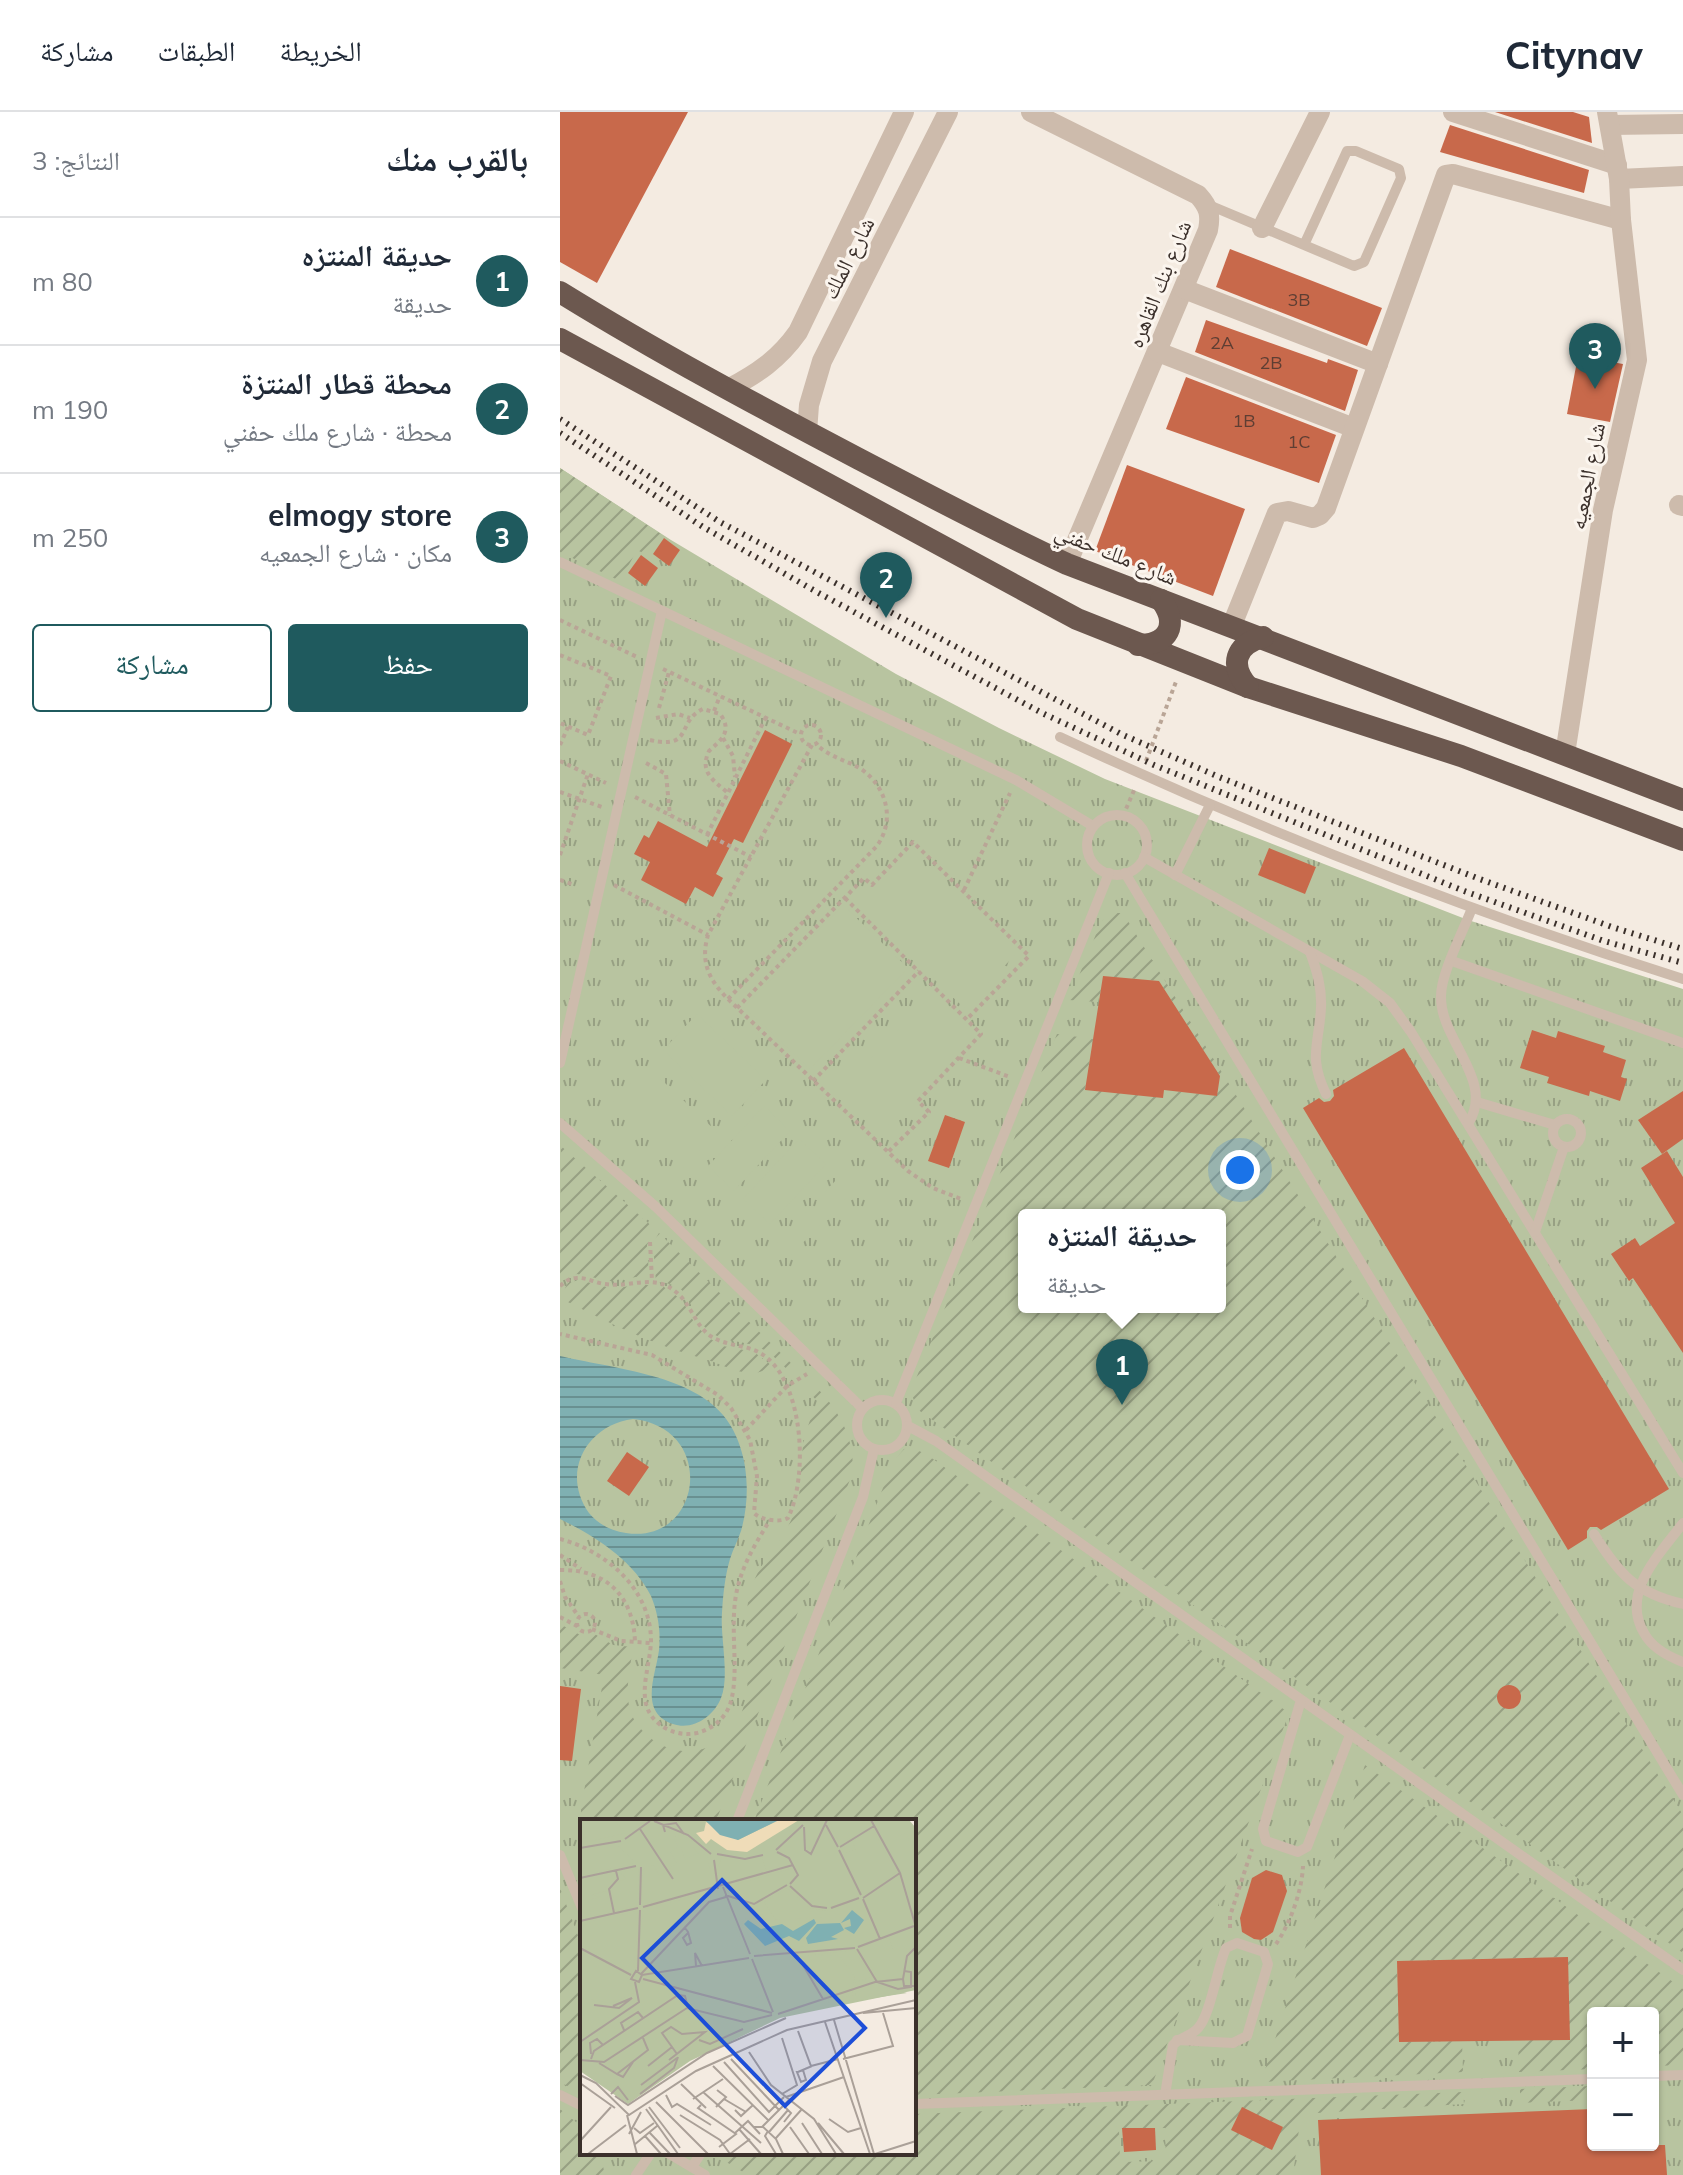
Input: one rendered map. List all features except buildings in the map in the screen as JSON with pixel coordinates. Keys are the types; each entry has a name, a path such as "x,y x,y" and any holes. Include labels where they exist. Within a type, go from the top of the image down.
{"highway":[{"name":"شارع ملك حفني","path":"560,292 728,389 1018,542 1067,564 1683,800"},
{"path":"560,339 1077,619 1248,687 1461,756 1683,840"},
{"path":"1138,645 1152,645 1164,637 1170,625 1169,611 1161,600"},
{"path":"1248,687 1239,676 1236,663 1240,650 1249,641 1263,637"}],"street":[{"name":"شارع الملك","path":"728,389 767,367 785,351 798,332 904,112"},
{"name":"شارع الملك","path":"807,432 814,383 822,361 948,112"},
{"name":"شارع بنك القاهره","path":"1031,112 1198,195 1207,205 1210,217 1208,230 1184,289 1067,564"},
{"path":"1262,228 1320,112"},
{"path":"1453,112 1618,172 1683,176"},
{"path":"1609,118 1683,124"},
{"name":"شارع الجمعيه","path":"1565,754 1606,497 1637,360 1618,172 1609,118"},
{"path":"1232,625 1277,513 1288,511 1313,518 1326,508 1448,173 1621,220"},
{"path":"1184,289 1378,364"},
{"path":"1158,352 1354,428"}],"lane":[{"path":"1207,205 1354,266 1360,266 1401,178 1399,169 1356,151 1347,151 1304,245"},
{"path":"560,562 1016,780 1093,826"},
{"path":"560,1063 662,611"},
{"path":"1060,737 1210,805 1472,908 1683,979"},
{"path":"1175,875 1210,805"},
{"path":"1123,816 1141,827 1146,842 1144,857 1125,873 1109,873 1095,864 1087,850 1089,833 1106,817 1123,816"},
{"path":"1144,857 1362,981 1390,1003 1406,1024 1683,1473"},
{"path":"896,1403 1109,873"},
{"path":"1125,873 1683,1795"},
{"path":"1468,1124 1477,1102 1476,1088 1446,1021 1442,986 1472,908"},
{"path":"1310,952 1321,991 1315,1057 1319,1079 1326,1094"},
{"path":"1452,961 1683,1043"},
{"path":"1477,1102 1555,1125"},
{"path":"1572,1119 1580,1128 1580,1140 1576,1145 1564,1147 1554,1138 1555,1125 1559,1121 1572,1119"},
{"path":"560,1123 656,1207 862,1408"},
{"path":"1535,1232 1564,1147"},
{"path":"882,1399 896,1403 905,1413 908,1426 902,1441 890,1449 874,1449 863,1441 857,1428 862,1408 882,1399"},
{"path":"908,1426 936,1441 1683,1970"},
{"path":"738,1819 863,1497 874,1449"},
{"path":"1683,1523 1638,1588 1637,1614 1645,1636 1662,1652 1683,1662"},
{"path":"1594,1534 1618,1571 1638,1588 1683,1604"},
{"path":"1301,1700 1262,1833 1270,1843 1294,1851 1302,1851 1308,1845 1350,1735"},
{"path":"560,1855 580,1903"},
{"path":"1165,2095 1171,2051 1177,2040 1194,2032 1203,2021 1224,1952 1232,1943 1266,1954 1268,1964 1247,2036 1233,2043 1177,2040"},
{"path":"1659,2076 1683,2075"},
{"path":"916,2104 1587,2079"},
{"path":"560,2095 580,2105"},
{"path":"636,2175 650,2155"},
{"path":"671,2155 705,2175"},
{"path":"692,2167 700,2155"}],"path":[{"path":"560,620 800,734 806,744 852,764 872,778 883,794 887,822 882,840 728,999"},
{"path":"560,655 611,676 588,735 560,723"},
{"path":"1123,816 1183,662"},
{"path":"714,711 720,696"},
{"path":"650,740 664,743 676,741 686,732 690,718 703,709 714,711 726,726 723,738 709,751 705,768 710,779 728,793"},
{"path":"656,718 678,714 690,718"},
{"path":"707,835 766,717"},
{"path":"800,734 805,726 814,726 821,732 708,935 705,954 709,975 737,1008 920,1180 976,1204"},
{"path":"560,745 568,727"},
{"path":"723,738 733,756 735,779"},
{"path":"560,761 751,857"},
{"path":"646,763 666,774 670,816"},
{"path":"560,855 588,774"},
{"path":"963,891 1016,780"},
{"path":"560,792 616,813"},
{"path":"737,1008 864,878 872,885 913,842 1029,956 967,1019"},
{"path":"601,879 708,935"},
{"path":"560,880 572,884"},
{"path":"845,898 981,1034 918,1101 929,1112 888,1152"},
{"path":"780,945 790,954"},
{"path":"813,1081 919,971"},
{"path":"959,1058 1025,1082"},
{"path":"650,1242 652,1281"},
{"path":"560,1286 571,1278 579,1277 616,1285 661,1283 678,1292 700,1327 709,1335 763,1354 787,1386 797,1422 800,1445 798,1486 788,1518 783,1521 759,1517 754,1513 757,1476 750,1440 731,1408 718,1395 652,1355 560,1334"},
{"path":"746,1431 787,1386 819,1366"},
{"path":"560,1539 602,1557 627,1579 645,1611 651,1643 644,1697 656,1720 678,1733 704,1731 715,1725 731,1704 738,1585 746,1562 771,1519"},
{"path":"560,1555 583,1571 604,1580 621,1595 632,1616 635,1643"},
{"path":"560,1570 583,1571"},
{"path":"560,1581 565,1597 579,1617 577,1626"},
{"path":"560,1617 584,1632 595,1625 592,1616 583,1614 579,1617"},
{"path":"592,1629 621,1641 651,1643"},
{"path":"1232,1943 1230,1916 1250,1853 1262,1833"},
{"path":"1266,1954 1274,1948 1284,1930 1301,1881 1302,1851"}],"green space":[{"path":"560,468 671,540 896,674 1105,779 1468,920 1683,989 1683,2175 560,2175"},
{"path":"560,468 661,534 647,555 637,550 620,581 560,552"},
{"path":"908,853 1015,955 964,1008 857,905"},
{"path":"843,905 908,968 810,1069 744,1007"},
{"path":"1109,913 1120,913 1126,918 1683,1815 1683,1953 917,1409 912,1395 915,1381 1057,1034 1093,1039 1085,1089 1163,1097 1164,1090 1216,1096 1220,1076 1159,981 1104,976 1098,1002 1069,1000 1101,922","holes":["1512,1685 1521,1697 1518,1705 1506,1707 1497,1700 1503,1686"]},
{"path":"924,1003 966,1044 888,1125 846,1084"},
{"path":"697,1014 766,1080 732,1116 663,1050"},
{"path":"647,1066 717,1132 683,1168 613,1102"},
{"path":"764,1106 790,1131 734,1191 708,1166"},
{"path":"799,1139 826,1164 770,1224 743,1199"},
{"path":"561,1146 655,1229 647,1245 649,1275 610,1281 577,1274 560,1280"},
{"path":"846,1169 860,1183 830,1215 816,1202"},
{"path":"806,1212 820,1225 791,1255 777,1243"},
{"path":"659,1233 797,1369 792,1374 763,1349 712,1333 699,1320 684,1292 678,1287 656,1282 653,1243"},
{"path":"579,1280 614,1289 639,1284 664,1287 682,1300 695,1324 707,1337 723,1346 754,1352 771,1365 756,1373 740,1372 632,1333 560,1298 568,1283"},
{"path":"812,1383 837,1412 851,1446 853,1472 717,1819 581,1819 604,1675 560,1668 560,1624 582,1636 593,1633 613,1645 633,1647 629,1706 637,1724 653,1740 674,1750 689,1751 707,1748 723,1738 736,1724 744,1707 750,1593 759,1570 786,1530 798,1501 804,1440 818,1402 806,1389"},
{"path":"912,1448 926,1454 1289,1713 1152,2085 916,2095 916,1819 755,1819 893,1462 904,1449"},
{"path":"1365,1765 1683,1989 1683,2065 1659,2066 1659,2007 1587,2007 1587,2069 1519,2072 1518,2040 1567,1957 1397,1961 1399,2042 1462,2041 1463,2072 1261,2082"},
{"path":"560,1888 580,1941 580,2093 560,2082"},
{"path":"1587,2086 1587,2100 1520,2103 1520,2089"},
{"path":"1463,2092 1464,2104 1301,2114 1293,2175 748,2175 723,2160 726,2155 916,2155 916,2114","holes":["1165,2128 1166,2161 1120,2162 1119,2129"]},
{"path":"560,2109 580,2125 580,2155 600,2155 605,2175 560,2175"}],"water":[{"path":"560,1356 670,1381 708,1401 723,1415 738,1440 747,1486 741,1531 728,1565 724,1592 724,1689 718,1705 708,1716 695,1724 681,1726 662,1718 656,1711 652,1692 660,1636 651,1596 624,1560 560,1519","holes":["633,1419 660,1427 678,1442 688,1462 690,1484 684,1505 671,1522 652,1532 615,1531 596,1520 581,1497 577,1482 583,1453 603,1430 617,1423"]}],"railway":[{"path":"560,419 720,522 1121,734 1219,777 1477,878 1683,949"},
{"path":"560,433 703,527 1042,713 1154,765 1464,891 1604,941 1683,963"}],"place":[{"name":"elmogy store","path":"1595,389"},
{"name":"محطة قطار المنتزة","path":"886,618"},
{"name":"حديقة المنتزه","path":"1122,1405"}]}
